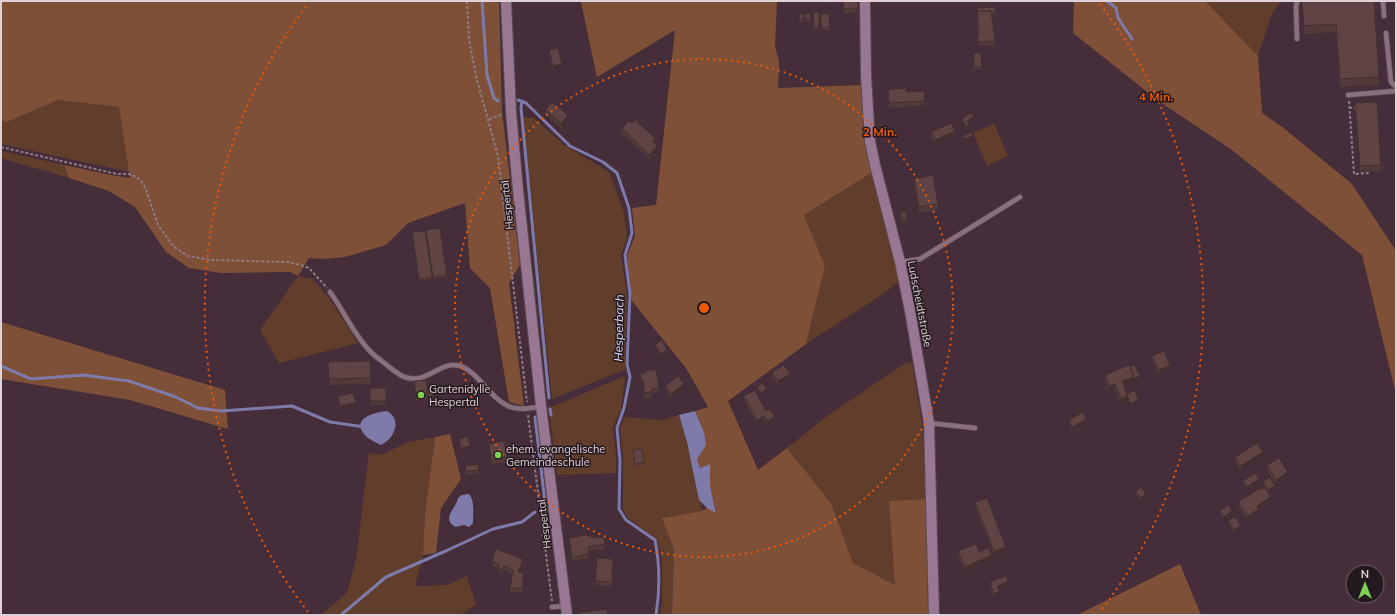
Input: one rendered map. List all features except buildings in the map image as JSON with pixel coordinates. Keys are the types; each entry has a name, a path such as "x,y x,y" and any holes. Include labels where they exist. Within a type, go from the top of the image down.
{"street":[{"name":"Hespertal","path":"506,1 511,112 518,198 541,406 566,610"},
{"name":"Ludscheidtstraße","path":"865,1 866,76 870,141 874,166 900,262 929,423 934,615"}],"lane":[{"path":"1297,1 1298,39"},
{"path":"1383,1 1384,16"},
{"path":"1386,32 1391,82 1396,87"},
{"path":"1348,95 1396,91"},
{"path":"900,262 920,258 1020,197"},
{"path":"330,292 340,305 359,338 370,351 403,377 410,379 421,378 444,366 462,366 473,373 496,399 516,410 527,410 541,406"},
{"path":"929,423 975,428"},
{"path":"552,607 566,610"}],"path":[{"path":"468,1 469,40 477,80 498,156 527,410 552,607"},
{"path":"1348,95 1354,174 1369,173"},
{"path":"1349,108 1365,107"},
{"path":"489,119 511,112"},
{"path":"1,148 117,174 129,174 136,177 145,187 158,225 173,246 188,256 211,260 288,262 301,265 309,268 330,292"}],"shaded area":[{"path":"1,1 499,1 502,111 520,265 509,283 524,406 509,402 490,288 470,268 465,203 408,223 386,245 345,257 323,259 309,258 298,276 290,272 221,273 189,268 166,252 135,207 109,191 69,178 64,165 130,178 119,107 58,100 7,122 1,121"},
{"path":"777,1 775,47 779,61 778,88 862,85 863,128 871,173 804,215 825,266 806,344 728,401 758,470 787,448 831,503 853,563 895,585 889,501 926,499 928,615 672,615 674,549 662,518 702,511 707,508 716,512 710,486 710,464 700,468 697,459 704,432 695,411 708,407 686,368 632,301 627,256 635,236 632,208 656,205 675,30 597,77 581,2"},
{"path":"1074,1 1205,1 1258,56 1262,113 1281,126 1352,184 1396,251 1396,394 1362,255 1232,150 1160,102 1073,33"},
{"path":"1205,1 1282,1 1272,13 1258,56"},
{"path":"58,100 119,107 130,172 1,144 1,121 7,122"},
{"path":"523,117 534,118 563,144 609,172 624,212 627,237 621,255 627,296 626,369 552,399"},
{"path":"994,124 1008,156 987,166 973,133"},
{"path":"1,151 64,165 69,178 1,158"},
{"path":"871,173 899,281 886,292 806,344 825,266 804,215"},
{"path":"298,276 313,279 329,298 358,343 279,363 260,330"},
{"path":"1,322 225,390 228,429 130,400 1,379"},
{"path":"906,363 912,363 922,424 926,499 889,501 895,585 853,563 831,503 787,448 827,416"},
{"path":"625,376 621,409 613,427 616,473 557,475 549,408"},
{"path":"387,411 395,419 396,424 393,434 381,445 364,434 361,424 366,417 371,414"},
{"path":"695,411 704,432 706,445 697,459 700,468 710,464 710,486 716,513 707,508 699,500 687,442 679,415"},
{"path":"679,415 687,442 702,511 663,518 674,549 672,615 660,615 662,603 662,559 657,540 628,518 623,509 623,454 620,429 624,417 662,420"},
{"path":"450,434 461,479 441,508 436,553 423,555 425,513 435,437"},
{"path":"435,437 425,513 423,555 415,586 447,585 467,576 476,605 460,615 321,615 347,593 356,560 369,453 381,455 408,442"},
{"path":"469,494 473,504 473,523 469,527 464,525 455,527 449,520 450,513 458,498 462,495"},
{"path":"1180,564 1201,615 1077,615"}],"waterway":[{"name":"Hesperbach","path":"482,1 487,75 494,98 498,101"},
{"path":"1107,1 1116,8 1118,18 1132,39"},
{"name":"Hesperbach","path":"518,100 526,103 570,146 603,162 617,173 629,208 632,233 625,255 630,294 627,364 630,377 624,408 617,428 620,461 619,509 626,520 655,540 659,578 656,615"},
{"path":"522,101 521,108 549,398"},
{"path":"1,366 31,379 83,375 129,381 176,397 198,408 221,411 292,406 330,422 365,427"},
{"path":"550,409 551,415"},
{"path":"535,417 546,511"},
{"path":"341,615 386,577 493,529 522,522 535,512"}],"place":[{"name":"Gartenidylle Hespertal","path":"421,395"},
{"name":"ehem. evangelische Gemeindeschule","path":"498,455"}]}
